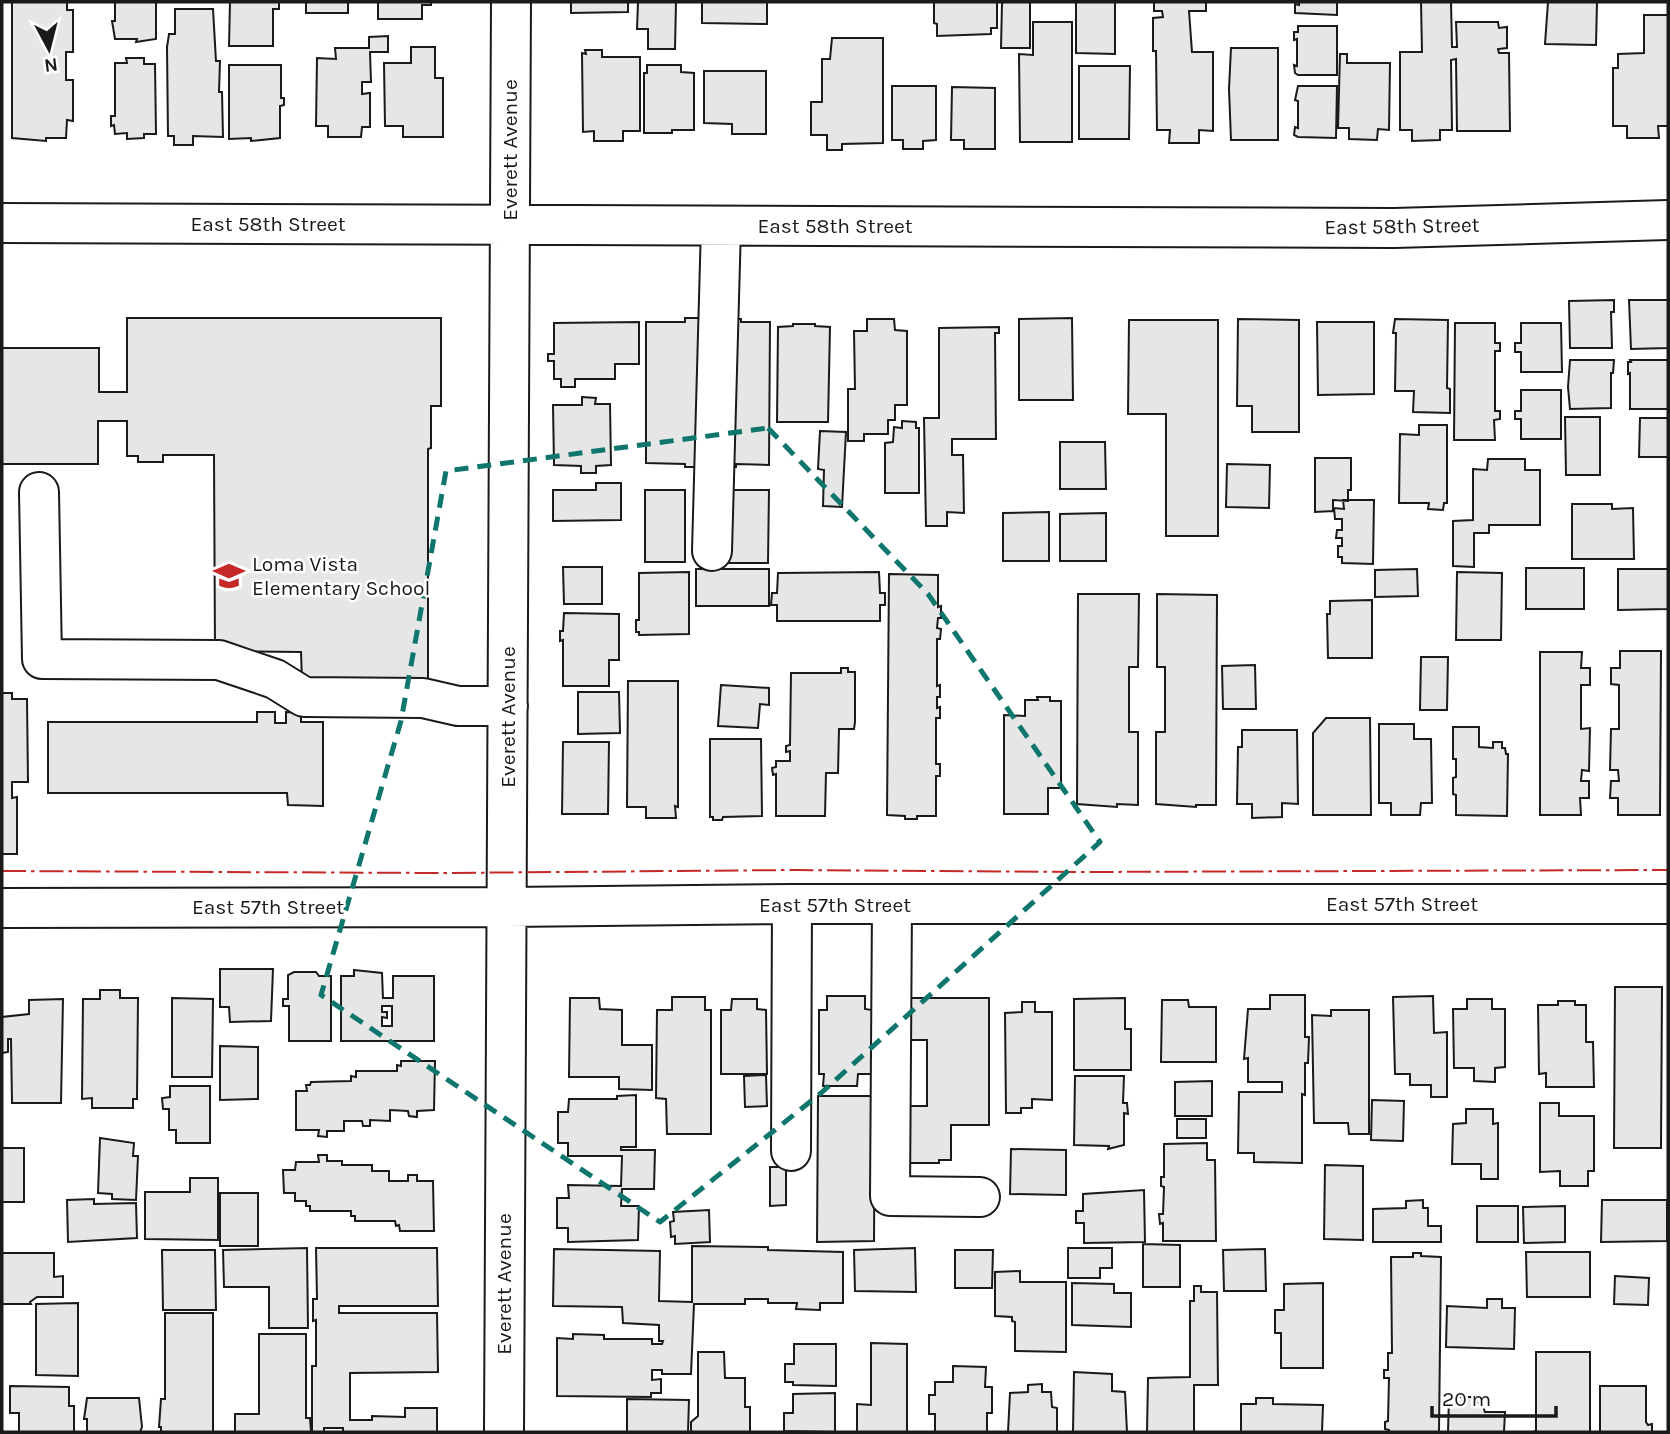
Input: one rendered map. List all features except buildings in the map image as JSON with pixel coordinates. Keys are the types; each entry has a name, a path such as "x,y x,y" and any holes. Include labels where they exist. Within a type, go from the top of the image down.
{"street":[{"name":"Everett Avenue","path":"504,1432 511,2"},
{"name":"East 58th Street","path":"2,223 1394,228 1668,220"},
{"path":"712,551 721,226"},
{"path":"39,492 42,659 219,660 275,679 304,697 423,698 458,706 508,706"},
{"path":"791,1151 792,904"},
{"name":"East 57th Street","path":"2,908 792,904 1668,904"},
{"path":"892,905 890,1196 980,1197"}],"highlighted area":[{"path":"768,428 928,594 1100,842 821,1093 660,1222 321,995 401,721 446,471"}],"power":[{"path":"2,871 441,873 795,870 1668,870"}],"place":[{"name":"Loma Vista Elementary School","path":"229,576"}]}
